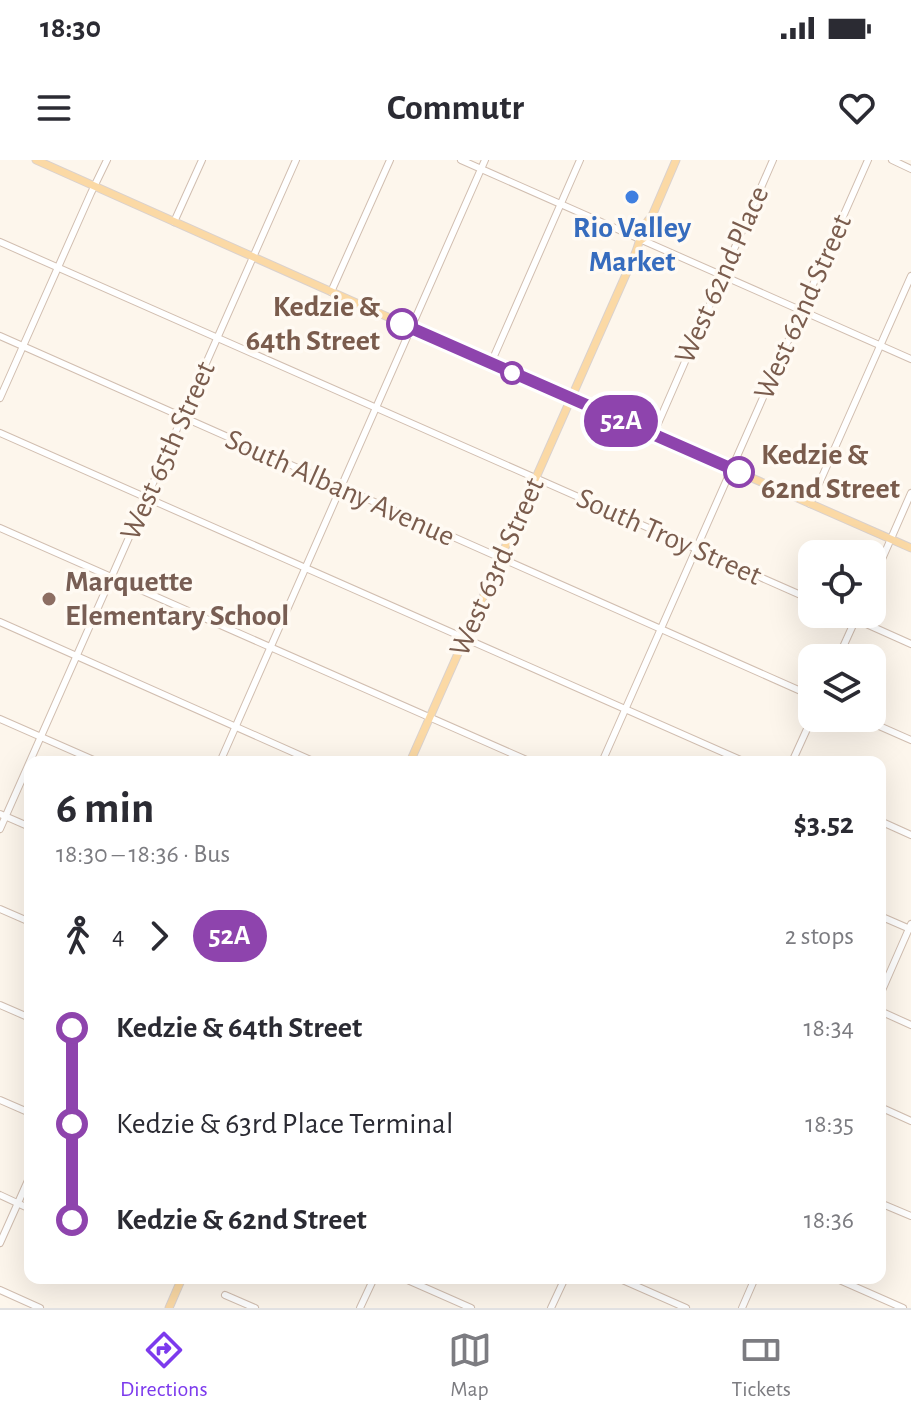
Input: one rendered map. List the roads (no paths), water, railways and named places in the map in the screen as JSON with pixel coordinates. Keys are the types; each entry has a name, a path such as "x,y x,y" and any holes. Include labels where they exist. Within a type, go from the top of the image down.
{"main road":[{"path":"36,160 911,548"},
{"name":"West 63rd Street","path":"413,756 641,240 652,223 652,216 676,160"},
{"path":"169,1308 179,1284"}],"street":[{"path":"0,398 107,160"},
{"path":"174,222 202,160"},
{"name":"West 65th Street","path":"32,756 296,160"},
{"path":"331,292 390,160"},
{"path":"461,160 911,359"},
{"path":"223,756 485,160"},
{"path":"491,363 580,160"},
{"name":"West 62nd Place","path":"653,435 773,160"},
{"name":"West 62nd Street","path":"605,756 868,160"},
{"path":"892,160 911,169"},
{"name":"South Troy Street","path":"0,242 798,594"},
{"path":"810,504 911,276"},
{"name":"South Albany Avenue","path":"0,336 798,690"},
{"path":"0,433 731,756"},
{"path":"886,550 911,493"},
{"path":"0,528 517,756"},
{"path":"0,622 302,756"},
{"path":"878,628 911,644"},
{"path":"0,719 84,756"},
{"path":"886,729 911,740"},
{"path":"795,756 806,732"},
{"name":"West 65th Street","path":"0,829 3,815 24,772"},
{"path":"3,815 24,824"},
{"path":"886,824 911,835"},
{"path":"0,909 24,919"},
{"path":"886,918 910,928 886,982"},
{"path":"0,1005 24,1015"},
{"path":"886,1014 911,1025"},
{"path":"0,1100 24,1110"},
{"path":"886,1110 911,1121"},
{"path":"0,1243 24,1190"},
{"path":"0,1195 24,1206"},
{"path":"886,1206 911,1216"},
{"path":"360,1308 371,1284"},
{"path":"417,1284 471,1308"},
{"path":"551,1308 562,1284"},
{"path":"632,1284 686,1308"},
{"path":"742,1308 752,1284"},
{"path":"849,1284 903,1308"},
{"path":"0,1290 40,1308"},
{"path":"225,1295 255,1308"}],"place":[{"name":"Rio Valley Market","path":"632,197"},
{"name":"Kedzie & 64th Street","path":"402,324"},
{"name":"Kedzie & 62nd Street","path":"739,472"},
{"name":"Marquette Elementary School","path":"49,599"}]}
